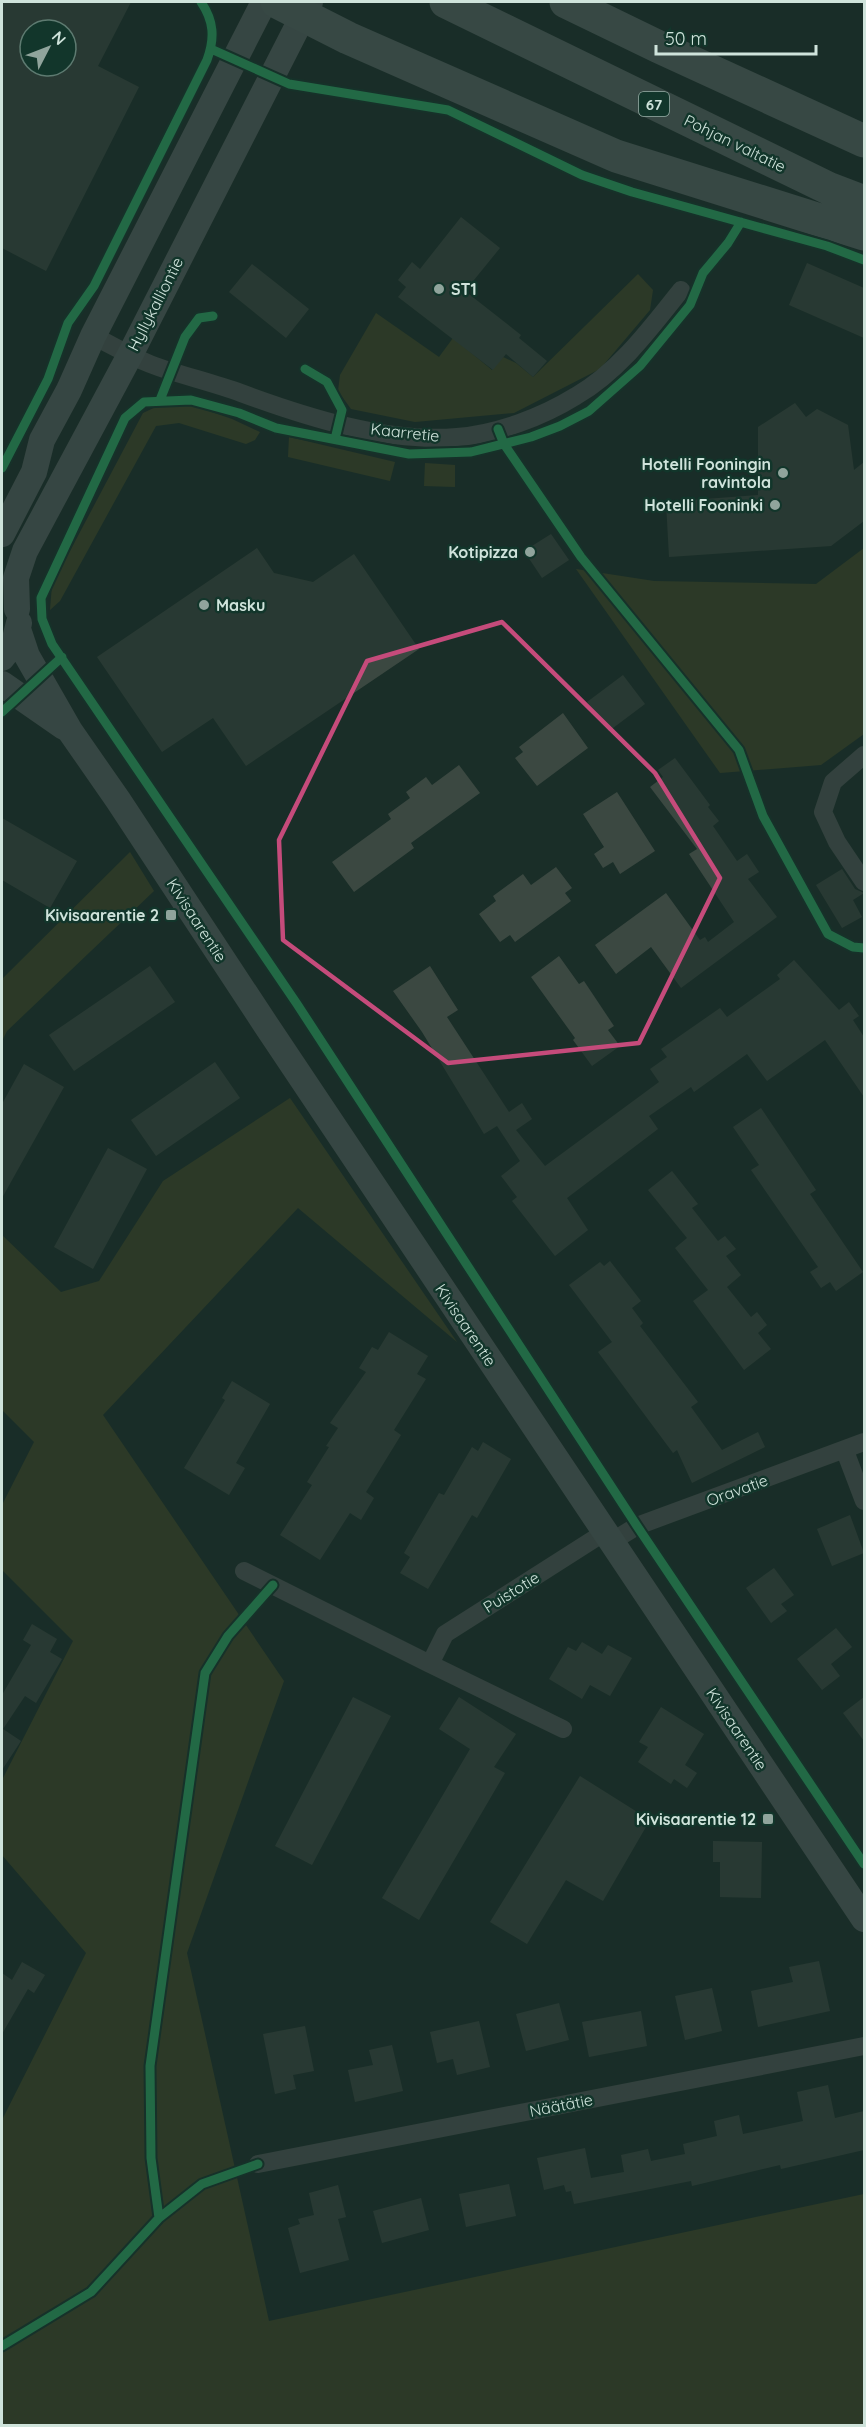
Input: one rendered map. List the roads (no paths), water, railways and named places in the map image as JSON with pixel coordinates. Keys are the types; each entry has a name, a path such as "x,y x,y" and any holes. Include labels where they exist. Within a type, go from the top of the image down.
{"highway":[{"name":"Pohjan valtatie","path":"446,2 830,189 864,202"},
{"path":"566,2 864,141"},
{"path":"296,6 348,38 615,156 864,234"}],"street":[{"path":"2,503 23,465 42,440 69,390 93,336 264,2"},
{"name":"Hyllykalliontie","path":"18,619 16,578 25,551 130,355 296,6"},
{"name":"Kaarretie","path":"93,336 130,355 282,409 339,424 410,436 457,437 498,429 543,414 577,396 636,346 681,290"},
{"path":"2,534 34,472 42,440"},
{"path":"2,585 18,619 14,643 2,658"},
{"name":"Kivisaarentie","path":"18,619 27,656 69,731 129,815 864,1919"},
{"name":"Kivisaarentie","path":"2,684 69,731"},
{"path":"864,755 833,782 823,812 837,842 864,882"},
{"name":"Oravatie","path":"608,1537 864,1442"},
{"path":"844,1451 864,1501"},
{"name":"Puistotie","path":"430,1664 445,1634 608,1537"},
{"path":"244,1571 562,1729"},
{"name":"Näätätie","path":"258,2164 864,2046"}],"place":[{"name":"ST1","path":"439,289"},
{"name":"Hotelli Fooningin ravintola","path":"783,473"},
{"name":"Hotelli Fooninki","path":"775,505"},
{"name":"Kotipizza","path":"530,552"},
{"name":"Masku","path":"204,605"},
{"name":"Kivisaarentie 2","path":"171,915"},
{"name":"Kivisaarentie 12","path":"768,1819"}]}
